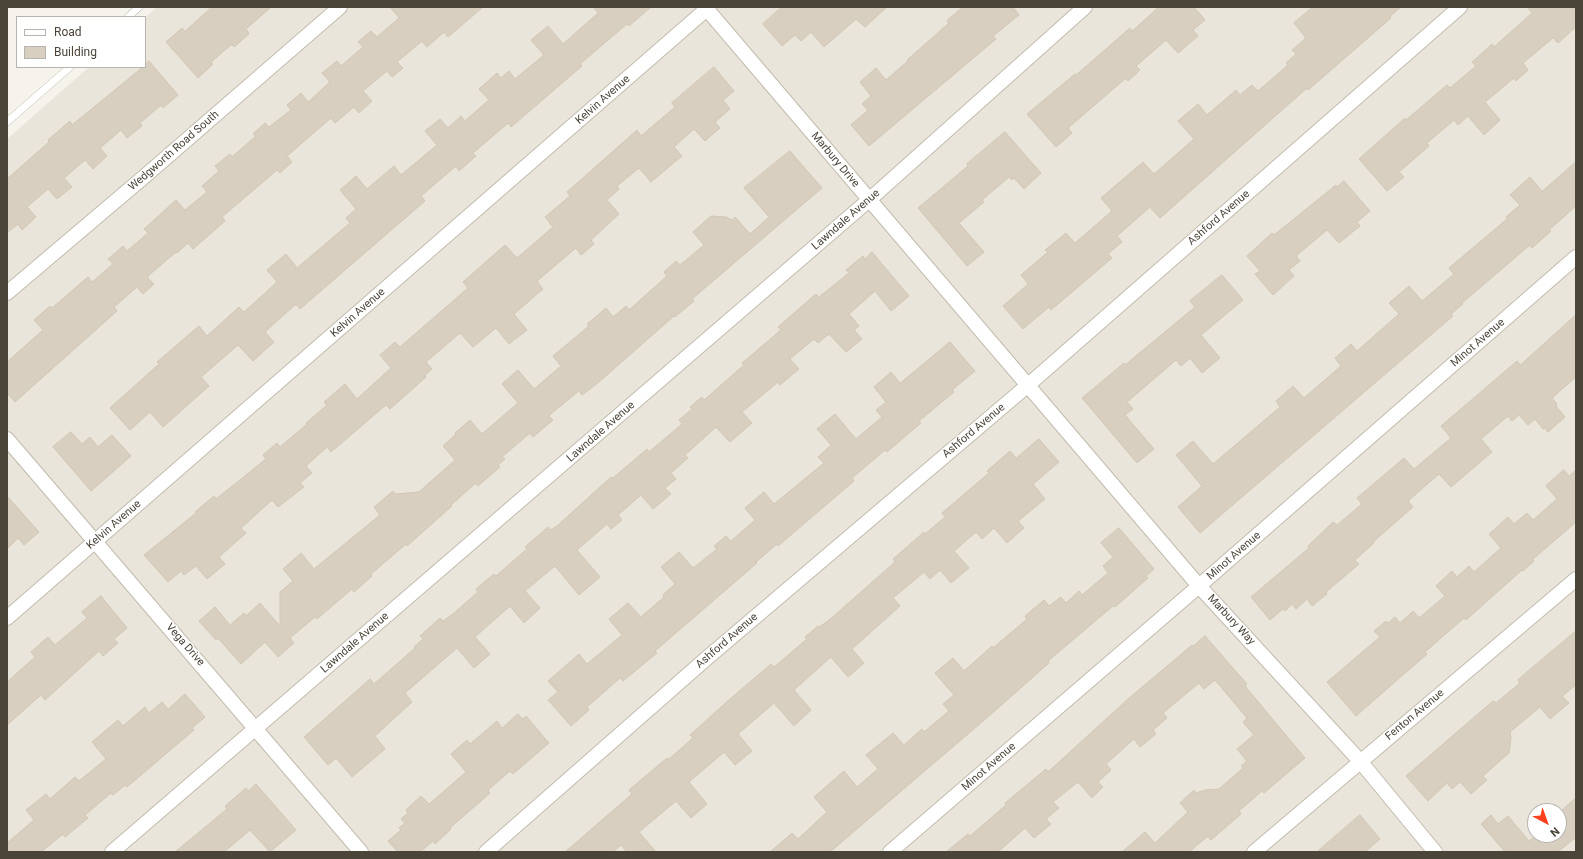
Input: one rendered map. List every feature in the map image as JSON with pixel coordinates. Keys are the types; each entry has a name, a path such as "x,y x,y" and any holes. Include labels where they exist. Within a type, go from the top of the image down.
{"street":[{"name":"Wedgworth Road South","path":"7,293 146,176 340,7"},
{"name":"Lawndale Avenue","path":"112,852 869,200 1085,7"},
{"name":"Ashford Avenue","path":"486,852 707,658 1027,386 1460,7"},
{"name":"Marbury Drive","path":"707,8 1027,386"},
{"name":"Kelvin Avenue","path":"7,618 707,8"},
{"name":"Minot Avenue","path":"890,852 1200,586 1576,257"},
{"name":"Marbury Way","path":"1027,386 1200,586 1360,761 1436,852"},
{"name":"Vega Drive","path":"7,439 362,852"},
{"name":"Fenton Avenue","path":"1254,852 1576,579"}],"lane":[{"path":"129,16 139,7"},
{"path":"7,122 69,68"}],"shaded area":[{"path":"157,7 1576,7 1576,852 7,852 7,139 88,68 146,68 146,17"}],"building":[{"path":"212,7 271,7 246,29 249,34 234,47 232,44 211,62 213,64 198,78 166,42 182,28 185,31"},
{"path":"390,7 483,7 448,37 444,32 427,47 422,41 397,62 403,68 392,77 387,71 363,91 372,101 359,113 354,107 335,123 331,118 287,156 292,162 280,173 277,170 222,217 225,221 193,249 188,243 148,276 154,284 143,294 137,287 114,307 117,311 15,402 7,393 7,362 43,330 34,320 50,306 52,308 88,277 92,282 113,264 108,259 123,246 127,251 148,233 144,229 176,200 185,210 207,192 202,186 219,171 215,166 230,154 232,157 256,136 253,134 265,123 269,127 291,110 287,105 301,93 308,102 330,82 322,73 337,61 341,66 363,47 358,42 371,31 377,37 399,18"},
{"path":"593,7 651,7 629,26 627,24 580,64 582,66 511,127 508,123 473,153 476,156 459,171 456,166 421,196 425,201 300,309 296,304 265,332 274,342 253,361 238,345 201,377 209,386 163,427 150,412 130,430 110,408 159,364 157,362 199,326 207,336 239,307 244,312 277,282 267,270 286,254 297,268 350,223 346,218 356,209 340,190 356,176 367,189 394,166 401,175 437,145 425,131 440,119 448,128 461,116 465,121 489,100 479,89 497,73 501,78 509,71 515,79 544,55 531,40 548,26 563,44 598,13"},
{"path":"782,7 887,7 865,27 856,19 824,47 811,32 801,41 795,35 782,46 763,24"},
{"path":"963,7 1013,7 1019,15 993,36 996,39 869,146 851,125 868,110 862,104 871,96 860,82 876,68 886,80 949,23 947,21"},
{"path":"1159,7 1194,7 1205,20 1193,30 1198,36 1178,53 1166,40 1136,66 1140,70 1128,81 1126,78 1068,128 1072,133 1056,147 1027,114 1075,74 1076,75 1130,28 1132,31"},
{"path":"1313,7 1401,7 1390,16 1391,18 1308,90 1307,88 1160,218 1150,207 1117,236 1122,242 1108,254 1112,258 1051,310 1049,307 1023,329 1003,306 1028,284 1021,275 1048,252 1045,250 1066,233 1075,243 1112,211 1101,198 1143,162 1154,174 1194,139 1178,121 1198,104 1207,115 1236,90 1240,95 1252,85 1258,91 1288,65 1286,63 1296,54 1292,50 1306,38 1294,23"},
{"path":"1527,7 1576,7 1576,27 1558,43 1553,38 1523,63 1528,70 1516,81 1514,78 1485,102 1500,120 1484,135 1468,116 1458,125 1454,120 1427,143 1429,146 1399,172 1404,177 1387,191 1359,159 1405,118 1406,120 1447,85 1450,88 1476,66 1472,62 1492,44 1494,47 1532,13"},
{"path":"149,61 178,95 163,108 161,105 140,123 142,126 127,138 121,130 100,148 107,156 93,169 85,160 64,178 72,187 57,199 48,189 27,207 36,217 22,230 18,224 7,233 7,179 49,142 48,140 70,121 72,125 142,68 146,68 146,64"},
{"path":"714,67 734,91 723,100 730,109 715,122 720,128 705,141 694,129 674,147 682,156 651,182 639,168 617,186 619,189 607,200 619,214 591,240 594,244 581,255 576,248 537,281 543,289 514,314 527,330 509,344 496,328 473,347 460,333 426,362 432,369 425,375 426,377 390,409 386,405 331,452 327,447 306,466 312,473 300,483 304,487 278,507 272,500 241,528 246,533 219,557 225,564 207,579 196,566 184,575 181,571 168,582 144,555 196,513 195,512 214,496 216,499 266,459 263,455 277,443 280,447 307,424 306,423 327,405 324,402 345,384 357,399 391,368 380,355 395,342 400,347 468,288 463,282 505,245 517,258 553,227 545,217 570,196 567,192 637,130 641,136 675,107 672,103"},
{"path":"1005,132 1041,173 1024,189 1014,178 1012,180 1009,177 982,200 984,202 959,223 984,252 967,266 918,208 968,166 967,164"},
{"path":"790,151 822,188 692,299 694,301 675,317 674,316 599,382 582,395 579,391 553,412 549,416 553,420 533,437 530,433 502,457 505,459 498,465 500,467 478,486 476,483 407,546 406,544 371,574 372,576 354,592 352,589 317,619 315,617 290,638 294,643 278,657 265,642 241,664 218,638 216,640 199,621 215,607 230,625 244,613 246,616 260,603 280,626 280,592 293,581 283,569 301,553 314,569 380,515 374,507 393,491 395,494 419,492 455,460 443,446 456,434 455,433 470,420 482,434 518,403 502,384 518,370 534,389 561,366 553,356 589,326 587,324 606,308 613,317 626,306 629,310 667,276 664,272 676,261 680,265 704,245 693,232 711,216 726,217 732,220 735,217 750,234 769,217 744,188"},
{"path":"1576,162 1576,206 1549,230 1551,231 1532,248 1530,245 1462,303 1463,304 1451,314 1453,316 1200,533 1178,507 1202,486 1176,455 1193,441 1213,464 1280,407 1276,401 1293,386 1304,398 1341,366 1335,358 1351,344 1357,351 1399,314 1389,303 1409,286 1422,301 1454,274 1449,268 1507,219 1506,217 1520,205 1510,195 1530,177 1542,191"},
{"path":"1344,181 1370,211 1357,222 1360,226 1339,243 1327,230 1296,256 1300,261 1289,270 1294,276 1273,295 1255,274 1260,271 1247,256 1272,233 1274,235 1336,185 1337,187"},
{"path":"872,252 909,296 891,311 875,291 849,314 859,326 854,330 862,339 846,352 829,334 818,343 814,339 790,359 799,369 780,385 778,382 742,412 752,423 730,442 716,427 685,455 688,458 671,473 676,479 665,488 671,494 653,509 641,495 618,515 622,520 611,529 607,524 577,550 600,577 579,595 555,566 525,591 540,608 524,623 510,606 475,637 490,654 474,668 457,648 405,693 412,702 375,736 385,749 352,777 336,758 328,765 304,737 370,679 374,684 415,648 414,647 423,639 420,636 440,618 443,621 454,613 478,592 476,589 494,574 496,576 527,549 525,547 548,527 550,530 557,526 611,477 613,478 647,449 649,452 682,424 679,420 692,409 690,407 702,397 704,400 744,365 742,363 781,330 778,327 816,294 819,297 849,273 846,270 863,256 865,259"},
{"path":"1222,275 1243,300 1201,335 1220,358 1202,373 1190,358 1181,366 1176,360 1127,402 1133,409 1125,415 1154,449 1137,463 1082,398 1124,363 1125,365 1195,307 1190,301"},
{"path":"1576,315 1576,377 1552,398 1557,404 1556,406 1565,417 1548,432 1545,428 1543,429 1535,419 1528,425 1519,415 1512,421 1508,416 1481,439 1492,452 1451,487 1439,474 1408,501 1413,507 1355,560 1359,564 1326,592 1327,594 1312,606 1307,599 1296,609 1292,604 1285,611 1283,609 1270,620 1251,597 1309,548 1308,546 1333,522 1337,525 1362,504 1357,498 1404,458 1414,469 1451,438 1441,426 1517,361 1520,365"},
{"path":"950,342 975,371 952,390 954,392 919,421 921,423 887,452 885,450 852,478 854,481 778,546 777,544 756,562 757,563 655,651 657,653 623,681 620,678 587,707 589,710 571,726 548,700 558,692 548,681 579,654 587,664 622,635 609,619 628,603 641,617 664,597 663,595 675,584 661,567 679,552 693,568 717,549 714,546 726,536 731,541 755,520 745,508 764,492 774,504 824,463 818,457 831,445 817,429 835,414 856,439 882,417 876,410 886,402 874,387 891,372 900,383"},
{"path":"71,432 82,444 90,437 98,447 112,435 131,456 91,491 53,447"},
{"path":"1039,439 1059,462 1033,484 1045,499 1018,521 1024,528 1007,543 994,528 982,539 976,532 954,551 969,568 951,583 940,570 930,579 924,572 893,598 900,606 852,649 864,663 848,677 831,657 794,690 811,710 794,726 774,703 738,734 752,751 735,765 724,752 689,782 707,804 691,818 676,801 639,832 656,852 627,852 621,845 613,852 565,852 632,794 629,790 693,738 690,735 730,699 771,664 774,667 807,639 805,637 818,626 819,627 828,621 895,562 893,559 924,532 925,534 945,517 942,513 989,473 987,471 1010,451 1016,458"},
{"path":"1564,470 1569,476 1576,470 1576,522 1532,560 1534,561 1523,571 1522,570 1466,620 1464,618 1425,652 1427,654 1356,716 1327,682 1380,637 1374,631 1386,621 1388,623 1395,617 1400,623 1413,611 1419,618 1445,596 1436,586 1452,571 1457,577 1469,566 1474,572 1501,548 1489,534 1508,517 1514,524 1527,513 1533,520 1557,499 1546,486"},
{"path":"7,496 39,532 24,545 18,538 7,549"},
{"path":"1119,528 1154,569 1146,576 1148,578 1115,607 1113,606 1048,661 1049,663 989,716 830,852 770,852 792,833 798,839 827,812 814,797 844,771 857,787 878,769 866,755 893,733 904,745 922,729 924,732 949,711 943,704 954,695 935,673 953,658 964,671 992,646 993,648 1027,619 1025,616 1044,600 1049,606 1061,597 1066,603 1079,591 1082,595 1108,573 1103,566 1113,557 1101,543"},
{"path":"101,596 127,628 114,639 118,643 103,656 99,651 45,700 41,695 7,725 7,682 35,657 31,652 48,637 55,645 87,618 82,612"},
{"path":"1576,631 1576,685 1562,696 1569,703 1550,719 1540,707 1510,732 1511,738 1509,753 1483,776 1487,780 1471,794 1460,782 1452,789 1447,783 1428,801 1406,776 1493,701 1496,703 1520,683 1518,680"},
{"path":"1205,636 1247,684 1245,686 1305,758 1264,793 1262,791 1239,811 1241,814 1211,840 1208,836 1189,852 1122,852 1145,832 1155,843 1188,812 1180,803 1194,790 1196,793 1205,790 1219,789 1243,768 1241,766 1247,761 1237,749 1254,735 1243,722 1247,718 1215,680 1204,689 1199,683 1163,713 1167,718 1153,730 1156,734 1140,747 1134,739 1106,764 1111,770 1098,782 1103,787 1092,798 1078,782 1053,802 1059,808 1046,819 1051,824 1034,838 1025,828 998,852 946,852 968,834 970,836 1006,805 1005,803 1046,769 1048,772 1128,699 1192,645 1193,646"},
{"path":"185,694 205,717 192,728 194,730 127,787 125,785 113,795 111,793 85,815 88,818 65,837 63,834 41,852 7,852 7,843 34,820 26,810 46,794 50,799 75,777 79,781 106,759 92,742 118,720 123,726 145,707 149,713 162,702 168,709"},
{"path":"518,714 523,719 526,716 549,743 513,774 510,771 488,790 490,793 450,828 451,829 435,844 433,841 420,852 398,852 388,841 401,830 399,828 405,823 401,819 408,813 406,810 421,796 429,804 466,772 451,754 467,740 470,744 497,721 502,728"},
{"path":"256,784 296,830 270,852 250,830 224,852 175,852 227,809 225,806 246,788 248,791"},
{"path":"1576,798 1576,837 1558,852 1505,852 1481,824 1491,815 1498,824 1508,816 1527,839 1527,843 1567,843 1567,806"},
{"path":"1360,815 1380,839 1365,852 1317,852"}]}
